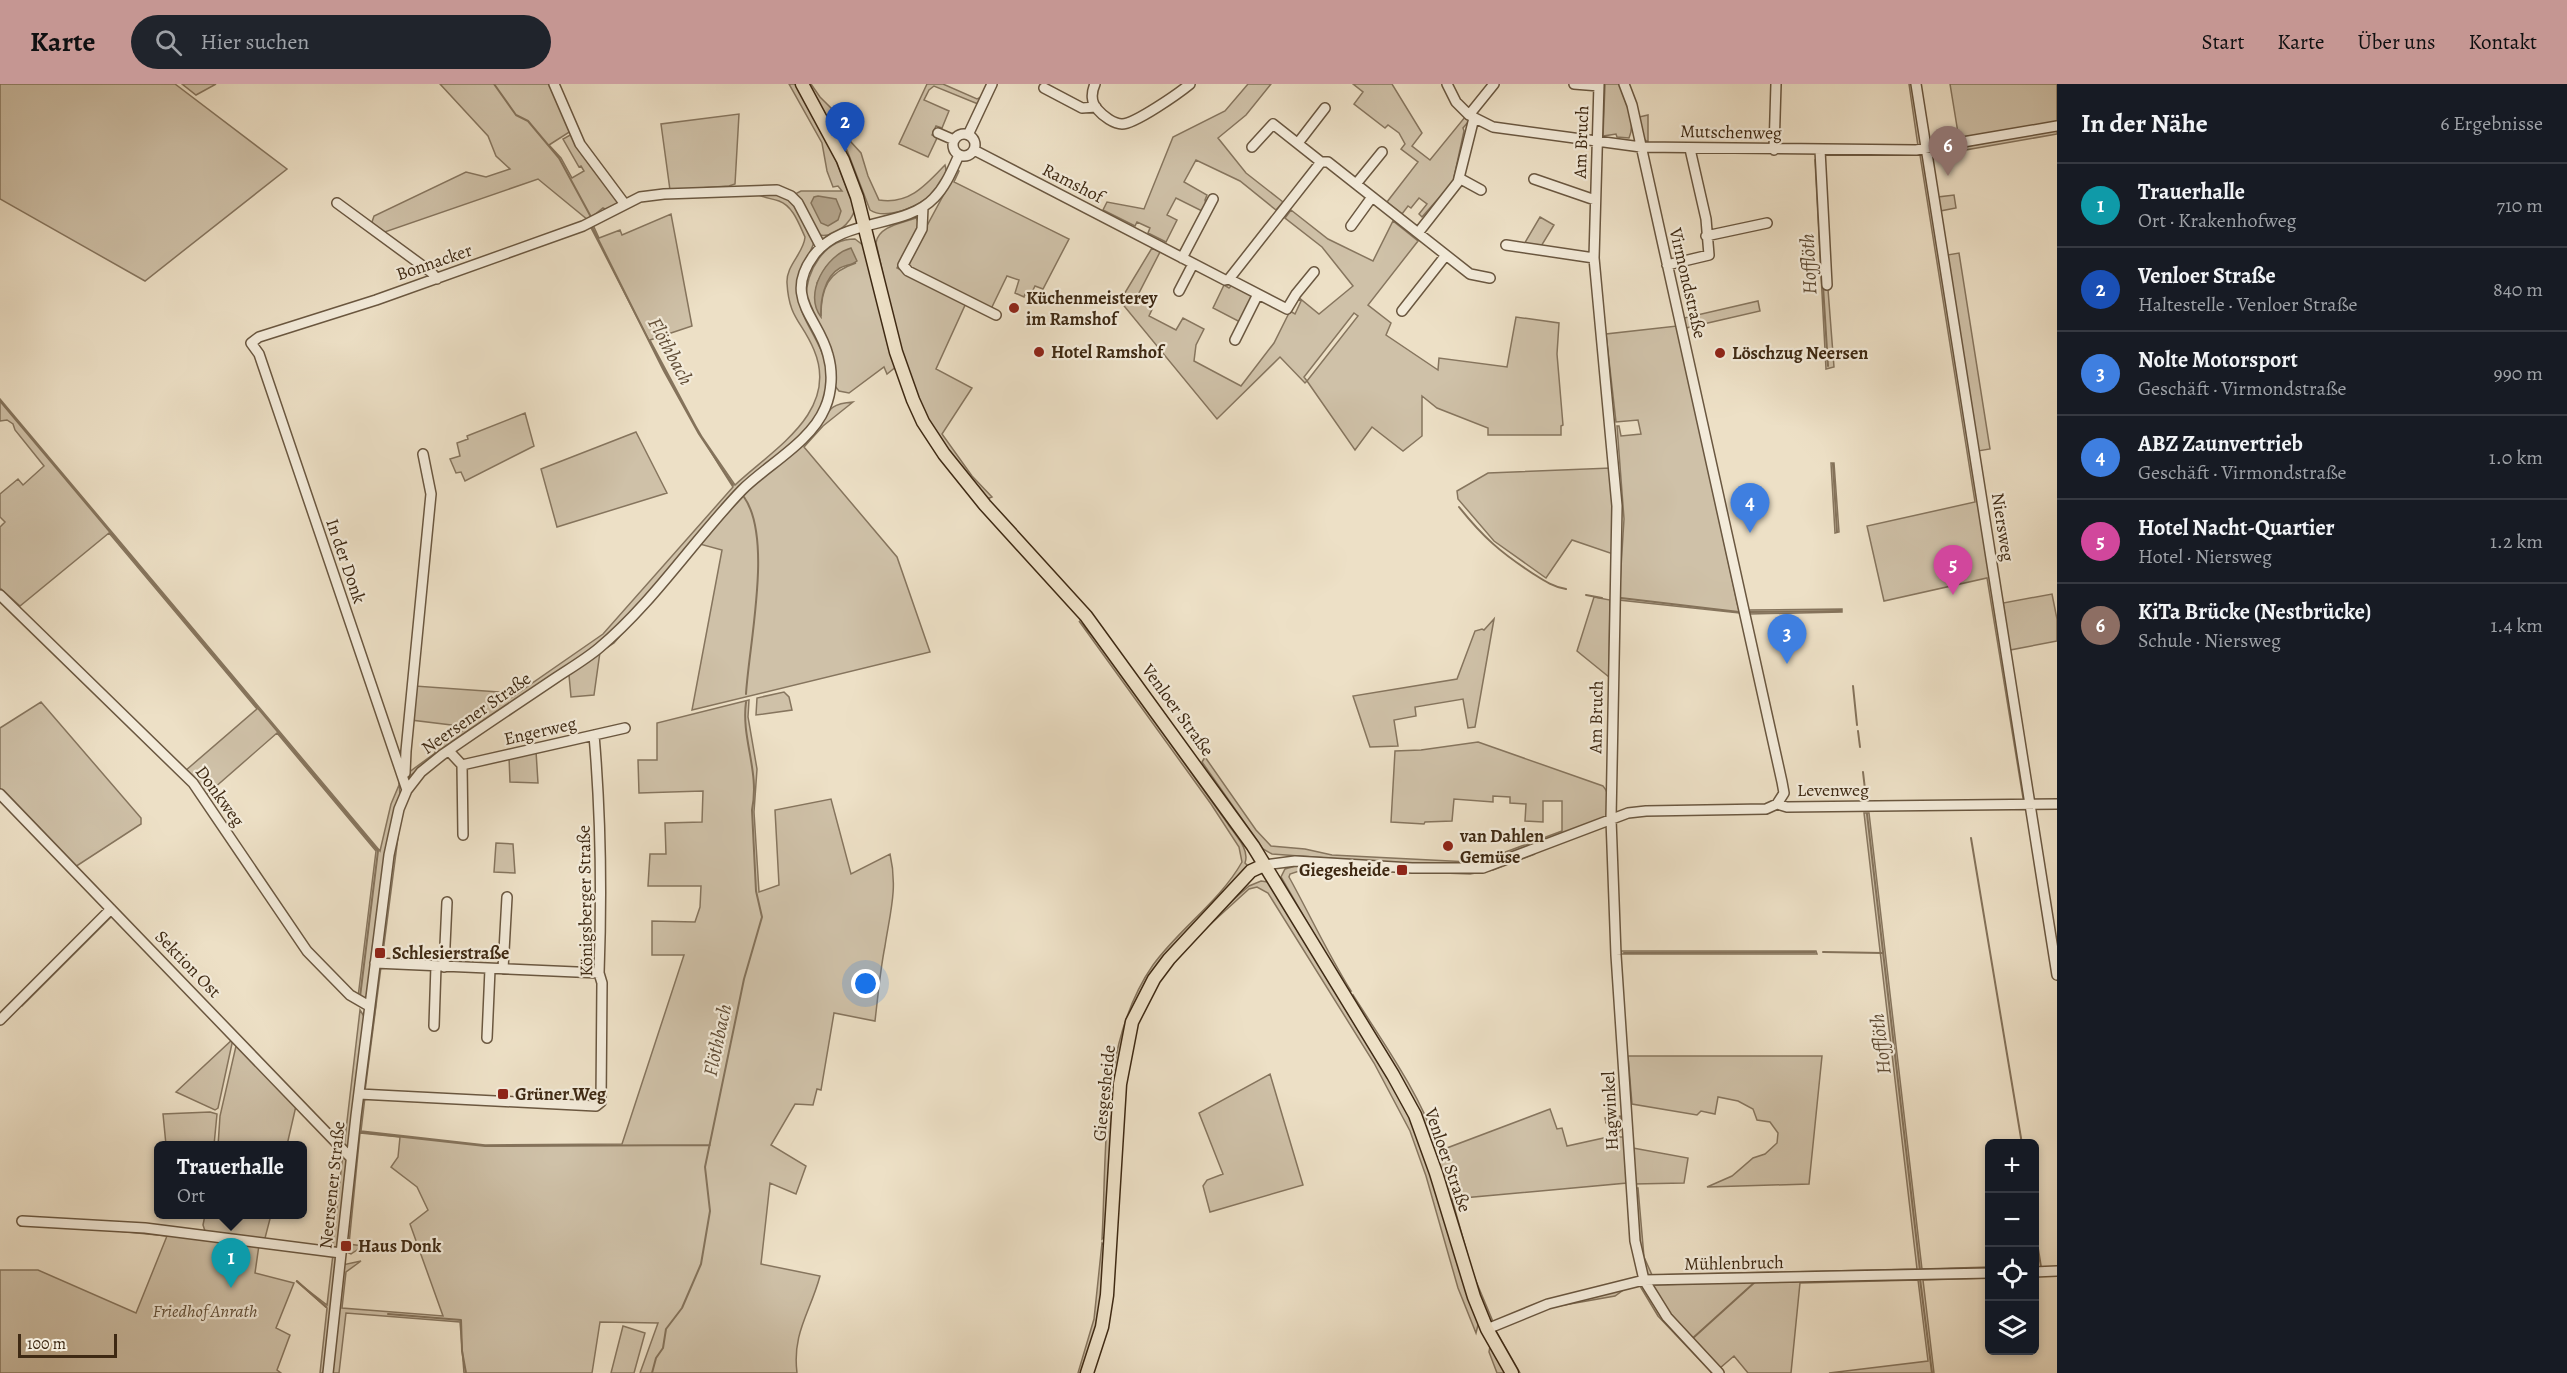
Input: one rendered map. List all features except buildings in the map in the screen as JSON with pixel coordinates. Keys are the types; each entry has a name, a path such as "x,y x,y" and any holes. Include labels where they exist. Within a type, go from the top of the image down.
{"main road":[{"name":"Venloer Straße","path":"802,84 843,160 857,197 896,352 913,400 944,454 985,505 1086,616 1246,836 1264,865 1393,1075 1415,1115 1433,1162 1466,1276 1487,1329 1512,1373"},
{"name":"Giesgesheide","path":"1088,1373 1102,1327 1107,1295 1120,1083 1132,1022 1154,979 1169,959 1251,871 1264,865"}],"street":[{"path":"554,84 578,140 624,203"},
{"path":"968,135 992,84"},
{"path":"1095,84 1092,98 1096,107 1108,118 1122,124 1132,121 1167,101 1190,84"},
{"path":"1447,84 1456,102 1472,117"},
{"path":"1418,233 1459,178 1472,117 1494,84"},
{"name":"Am Bruch","path":"1574,84 1599,85 1594,258 1617,506 1611,819"},
{"name":"Virmondstraße","path":"1624,84 1632,105 1782,782 1784,793 1778,804"},
{"path":"1774,150 1776,84"},
{"name":"Niersweg","path":"1916,84 2057,975"},
{"path":"1044,88 1082,108 1096,107"},
{"path":"1298,143 1325,108"},
{"name":"Mutschenweg","path":"1472,117 1499,129 1597,143 1641,147 1774,150 1926,149 2057,126"},
{"path":"1252,147 1274,124 1321,162 1328,162 1470,274 1490,278"},
{"path":"938,132 954,140"},
{"path":"954,140 959,136 968,135 974,140 974,150 969,155 959,155"},
{"path":"954,140 954,149 959,155"},
{"path":"1667,265 1710,255 1706,236 1706,219 1690,148"},
{"name":"Ramshof","path":"974,150 1157,246 1287,309 1314,272"},
{"path":"1820,150 1827,285"},
{"path":"1356,184 1382,152"},
{"path":"959,155 946,183 934,199 923,207 922,229 903,265 908,271 996,315"},
{"path":"1229,279 1321,162"},
{"path":"1459,178 1481,190"},
{"name":"Am Bruch","path":"1534,179 1595,200"},
{"name":"Bonnacker","path":"251,343 259,337 436,279 590,223 624,203 645,196 777,190 791,196 798,203 821,247"},
{"path":"1351,226 1372,197"},
{"path":"1182,258 1213,199"},
{"path":"337,203 431,272 436,279"},
{"name":"Neersener Straße","path":"406,785 448,751 598,649 622,627 743,489 813,428 826,405 831,379 828,355 806,312 802,297 806,270 821,247 836,236 923,207"},
{"path":"1706,236 1767,223"},
{"path":"1506,245 1594,258"},
{"path":"1402,311 1446,255"},
{"path":"1179,291 1193,264"},
{"path":"1235,340 1258,294"},
{"name":"In der Donk","path":"251,343 259,354 406,785"},
{"name":"Neersener Straße","path":"328,1373 351,1158 389,855 406,785 406,751 431,494 423,454"},
{"name":"Donkweg","path":"0,595 193,783 307,951 350,995 369,1006"},
{"name":"Engerweg","path":"462,765 625,728"},
{"name":"Königsberger Straße","path":"359,1094 596,1106 601,1102 602,983 599,973 602,887 601,814 594,735"},
{"path":"448,751 462,765 463,835"},
{"name":"Sektion Ost","path":"0,794 351,1158"},
{"name":"Levenweg","path":"1611,819 1628,813 1646,811 1766,809 1778,804 1787,807 2057,804"},
{"path":"1264,865 1295,861 1423,868 1483,868 1611,819"},
{"name":"Hagwinkel","path":"1611,819 1616,955 1635,1241 1644,1280 1667,1317 1719,1373"},
{"path":"503,969 507,897"},
{"path":"434,1026 447,902"},
{"path":"0,1020 111,909"},
{"path":"375,963 599,973"},
{"path":"487,1038 490,969"},
{"path":"22,1221 145,1228 341,1252"},
{"path":"2039,1272 2057,1271"},
{"name":"Mühlenbruch","path":"1487,1329 1548,1304 1644,1280 1985,1273"}],"green space":[{"path":"0,84 175,84 287,169 145,281 0,199"},
{"path":"182,84 216,84 196,95"},
{"path":"440,84 549,84 571,131 549,145 561,158 572,178 584,171 581,166 579,167 563,139 572,134 620,202 607,210 603,208 588,220 538,179 382,233 371,225 374,216 466,172 486,177 510,169 496,156 488,136"},
{"path":"789,84 796,84 829,142 855,209 846,224 831,234 819,235 795,194 801,191 842,191 838,186 833,187 827,171 822,143"},
{"path":"807,84 811,84 833,110 851,142 861,153 879,200 890,201 916,192 945,165 945,175 940,186 931,195 906,209 892,213 870,210 847,150"},
{"path":"927,84 943,84 977,99 981,97 978,104 934,86 929,90 924,100 949,111 942,128 936,126 932,135 937,138 928,157 899,144"},
{"path":"1248,84 1271,84 1246,115 1218,138 1246,173 1283,202 1276,210 1240,181 1196,160 1184,182 1207,195 1206,204 1202,211 1176,198 1167,215 1177,220 1166,242 1148,233 1150,228 1137,222 1135,226 1103,210 1107,202 1144,209 1173,137 1225,111"},
{"path":"1353,84 1392,84 1422,133 1412,146 1430,160 1465,117 1469,121 1463,128 1453,182 1422,217 1419,214 1427,204 1419,198 1402,214 1387,202 1418,162 1401,149 1405,144 1399,133 1388,125 1385,128 1354,104 1363,92"},
{"path":"1605,84 1620,84 1631,118 1629,138 1617,137 1616,134 1603,136"},
{"path":"1909,84 1913,84 1922,145 1918,146"},
{"path":"1950,84 2057,84 2057,122 1959,139"},
{"path":"739,114 735,184 670,190 661,124"},
{"path":"1648,115 1648,142 1644,139 1639,117"},
{"path":"2057,130 2057,134 1931,156 1931,153"},
{"path":"1924,154 2026,796 2023,798 1987,578 1884,601 1867,526 1975,502 1920,155"},
{"path":"1815,160 1818,160 1834,367 1826,369"},
{"path":"957,170 959,171 954,182 1069,239 1043,289 1035,286 1030,296 1025,294 1024,297 1015,293 1019,280 1007,276 991,309 910,268 909,259"},
{"path":"755,193 781,194 795,204 814,242 800,273 798,284 803,313 822,352 826,366 827,381 819,412 802,435 758,471 730,500 645,599 609,636 589,652 437,754 411,775 408,773 435,753 435,749 468,727 411,720 415,686 512,693 512,697 603,634 733,487 703,438 735,485 784,443 810,410 818,392 820,372 814,350 793,312 788,295 789,270 802,248 805,237 795,216 784,203"},
{"path":"1954,195 1956,208 1940,211 1938,197"},
{"path":"1291,210 1328,239 1373,261 1393,221 1418,241 1368,305 1391,323 1386,335 1438,370 1439,358 1507,367 1516,317 1559,323 1557,354 1563,425 1561,435 1488,435 1488,428 1437,408 1422,396 1422,436 1403,451 1372,427 1355,450 1307,381 1305,383 1280,357 1217,419 1120,301 1152,248 1160,252 1138,295 1155,303 1149,316 1176,330 1183,318 1204,329 1196,345 1194,361 1241,386 1274,343 1290,311 1295,314 1301,301 1297,299 1298,297 1319,314 1353,286 1322,247 1285,218","holes":["1354,313 1358,316 1307,381 1304,377"]},
{"path":"671,214 692,326 650,340 697,428 658,358 590,226 593,225 599,238 620,230 622,235"},
{"path":"1540,217 1554,225 1540,248 1523,246"},
{"path":"916,218 920,225 897,268 966,303 936,369 972,388 942,434 972,476 992,497 987,499 933,429 917,399 896,333 876,243 878,237 886,229"},
{"path":"855,239 864,246 897,366 887,374 884,367 849,393 839,391 835,386 833,359 806,299 809,278 819,258 834,244","holes":["856,263 846,267 828,282 821,306 821,316 817,283 826,267"]},
{"path":"1959,253 1990,449 1978,451 1947,255"},
{"path":"1224,285 1229,288 1232,285 1253,296 1240,322 1213,308"},
{"path":"1758,301 1760,311 1686,328 1684,318"},
{"path":"1677,326 1739,613 1619,600 1624,519 1617,426 1619,426 1621,436 1641,434 1638,420 1616,422 1606,334"},
{"path":"0,399 380,851 391,804 399,785 399,776 400,797 373,942 368,998 358,997 376,851 277,733 205,796 185,771 257,709 109,533 20,606 0,588 0,527 5,522 0,517 0,494 18,479 23,485 44,466 15,430 13,424 7,420 0,421"},
{"path":"853,402 823,426 804,447 897,557 930,652 692,710 722,550 700,544 614,643 600,652 594,695 571,697 569,675 600,651 743,493 810,437 831,409 843,403"},
{"path":"525,413 534,446 465,481 461,472 456,473 450,459 460,456 457,443 468,439 467,436"},
{"path":"636,432 667,493 557,527 541,469"},
{"path":"1831,463 1834,463 1839,532 1835,533"},
{"path":"1611,468 1614,519 1613,554 1572,540 1546,578 1494,541 1458,499 1457,491 1488,473"},
{"path":"2052,594 2057,619 2057,641 2010,650 2003,603"},
{"path":"1594,597 1610,600 1609,677 1577,651"},
{"path":"1842,609 1842,612 1749,614 1749,610"},
{"path":"1494,619 1475,727 1468,728 1463,699 1415,707 1416,716 1394,720 1398,746 1370,747 1353,696 1457,679 1475,631 1484,630"},
{"path":"1079,621 1097,641 1238,837 1244,847 1245,863 1248,866 1216,903 1129,1021 1108,1234 1102,1239 1106,1133 1115,1061 1123,1027 1136,995 1153,965 1211,902 1242,862 1239,847 1211,804"},
{"path":"784,692 789,697 792,710 756,715 757,698"},
{"path":"749,700 748,717 757,769 754,812 759,892 779,885 775,810 831,799 851,874 890,854 893,878 875,1021 834,1013 821,1090 817,1089 813,1105 795,1104 771,1145 806,1166 796,1194 770,1183 761,1264 820,1276 799,1334 797,1373 640,1373 658,1323 600,1322 592,1373 464,1373 460,1322 346,1313 339,1373 331,1373 342,1265 361,1261 346,1272 342,1308 443,1316 410,1224 428,1210 417,1187 391,1167 398,1157 400,1137 360,1133 349,1244 363,1246 351,1254 344,1251 361,1098 365,1097 361,1131 485,1145 622,1144 684,955 652,955 652,921 695,922 700,907 701,886 648,886 650,854 666,854 665,823 702,822 703,791 639,793 638,760 657,760 657,723"},
{"path":"41,702 141,818 141,824 75,867 0,790 0,728"},
{"path":"1478,742 1603,786 1609,802 1605,819 1483,864 1437,866 1272,854 1263,849 1202,762 1205,757 1256,830 1271,846 1305,849 1332,855 1470,862 1492,857 1562,831 1562,801 1543,801 1543,822 1525,821 1526,804 1510,803 1510,797 1493,796 1493,802 1454,799 1452,821 1425,822 1424,824 1391,822 1395,751 1421,750"},
{"path":"536,751 538,783 510,782 509,757"},
{"path":"1864,813 1869,813 1922,1269 1985,1267 1985,1271 1652,1279 1646,1274 1637,1227 1634,1188 1638,1188 1644,1257 1652,1275 1917,1269"},
{"path":"400,822 382,960 378,959 392,858"},
{"path":"496,843 513,844 515,873 494,872"},
{"path":"1535,854 1493,870 1470,874 1308,868 1290,874 1289,877 1351,991 1347,991 1281,877 1285,869 1299,865 1475,872"},
{"path":"1261,881 1268,882 1273,888 1378,1057 1412,1118 1426,1153 1479,1321 1476,1333 1458,1288 1426,1176 1410,1131 1374,1063 1268,893 1257,887 1249,889 1193,941 1161,979 1147,1000 1130,1048 1120,1148 1126,1059 1137,1022 1147,999 1160,977 1192,938 1249,886"},
{"path":"111,913 113,915 22,1006 20,1004"},
{"path":"1621,951 1816,951 1817,954 1621,954"},
{"path":"381,967 365,1091 362,1090 377,968"},
{"path":"1353,995 1411,1088 1438,1147 1433,1147 1430,1143 1351,999"},
{"path":"360,1010 365,1018 350,1148 347,1150 344,1147"},
{"path":"233,1039 218,1108 215,1110 176,1092"},
{"path":"238,1045 296,1106 288,1141 218,1141 220,1116"},
{"path":"1628,1056 1822,1056 1809,1184 1707,1187 1732,1176 1753,1158 1765,1154 1777,1143 1778,1133 1770,1122 1757,1120 1753,1109 1738,1101 1718,1097 1715,1114 1701,1111 1697,1115 1632,1104"},
{"path":"1270,1074 1303,1185 1210,1212 1203,1186 1207,1180 1223,1174 1199,1113"},
{"path":"1550,1109 1557,1129 1562,1128 1567,1146 1608,1137 1624,1137 1627,1183 1452,1199 1473,1274 1494,1324 1485,1314 1435,1156 1439,1151"},
{"path":"210,1112 217,1114 214,1141 166,1141 163,1114"},
{"path":"1633,1148 1688,1158 1684,1183 1634,1184"},
{"path":"343,1154 348,1160 337,1248 332,1249"},
{"path":"204,1219 270,1219 264,1242 206,1234 203,1225"},
{"name":"Friedhof Anrath","path":"23,1224 143,1230 259,1245 255,1273 294,1283 276,1328 290,1335 277,1370 281,1373 0,1373 0,1270 38,1270 136,1313 167,1236 78,1227 21,1226"},
{"path":"1102,1243 1108,1249 1099,1322 1083,1373 1078,1373 1094,1319"},
{"path":"333,1254 337,1262 324,1373 320,1373 327,1308 296,1281 327,1305"},
{"path":"1985,1275 1985,1278 1923,1280 1934,1373 1829,1373 1928,1361 1918,1280 1800,1283 1791,1373 1748,1373 1734,1356 1720,1368 1666,1310 1652,1285"},
{"path":"1636,1284 1644,1287 1662,1315 1715,1373 1712,1373 1658,1316 1640,1286 1629,1286 1615,1296 1547,1308"},
{"path":"1547,1308 1495,1329 1520,1373 1516,1373 1493,1333 1495,1327"},
{"path":"623,1326 645,1333 634,1373 611,1373"},
{"path":"1490,1346 1508,1373 1497,1373 1489,1352"}],"shaded area":[{"path":"814,197 836,199 841,211 838,220 828,226 821,223 811,203"},
{"path":"851,248 857,261 840,268 830,277 822,297 821,317 816,308 815,298 820,276 833,258"},
{"path":"1621,1116 1622,1128 1619,1132 1606,1123 1605,1118"}],"waterway":[{"name":"Flöthbach","path":"494,84 516,115 528,121 559,158 591,217"},
{"name":"Flöthbach","path":"592,227 664,371 699,434 733,485"},
{"name":"Hofflöth","path":"1823,286 1828,366"},
{"path":"0,401 378,851 360,997"},
{"name":"Hofflöth","path":"1833,464 1837,532"},
{"name":"Flöthbach","path":"744,497 753,515 758,564 746,694"},
{"path":"1459,507 1484,536 1510,558 1544,581 1566,589"},
{"path":"1586,595 1602,598"},
{"path":"1621,598 1739,612"},
{"path":"1750,612 1841,611"},
{"name":"Hofflöth","path":"1853,686 1857,725"},
{"name":"Flöthbach","path":"652,1373 656,1358 663,1348 666,1329 682,1308 701,1264 710,1211 705,1167 744,979 762,917 756,891 752,810 754,782 746,729 746,702"},
{"name":"Hofflöth","path":"1858,731 1860,747"},
{"name":"Hofflöth","path":"1863,772 1866,798"},
{"name":"Hofflöth","path":"1867,814 1920,1270"},
{"path":"1971,838 2021,1139"},
{"path":"1624,953 1815,952"},
{"path":"1823,952 1883,953"},
{"path":"370,1046 376,1002"},
{"path":"364,1090 369,1053"},
{"path":"363,1098 359,1132 485,1146 710,1145"},
{"path":"2039,1255 2041,1267 2039,1267"},
{"path":"1947,1269 1985,1268"},
{"name":"Hofflöth","path":"1920,1279 1932,1373"},
{"path":"297,1281 326,1307"},
{"path":"1791,1282 1799,1281"},
{"path":"1693,1338 1755,1282"},
{"path":"388,1314 461,1320 462,1351 466,1373"}],"place":[{"name":"Venloer Straße","path":"845,152"},
{"name":"KiTa Brücke (Nestbrücke)","path":"1948,176"},
{"name":"Küchenmeisterey im Ramshof","path":"1014,308"},
{"name":"Hotel Ramshof","path":"1039,352"},
{"name":"Löschzug Neersen","path":"1720,353"},
{"name":"ABZ Zaunvertrieb","path":"1750,533"},
{"name":"Hotel Nacht-Quartier","path":"1953,595"},
{"name":"Nolte Motorsport","path":"1787,664"},
{"name":"van Dahlen Gemüse","path":"1448,846"},
{"name":"Giegesheide","path":"1402,870"},
{"name":"Schlesierstraße","path":"380,953"},
{"name":"Grüner Weg","path":"503,1094"},
{"name":"Haus Donk","path":"346,1246"},
{"name":"Trauerhalle","path":"231,1288"}]}
